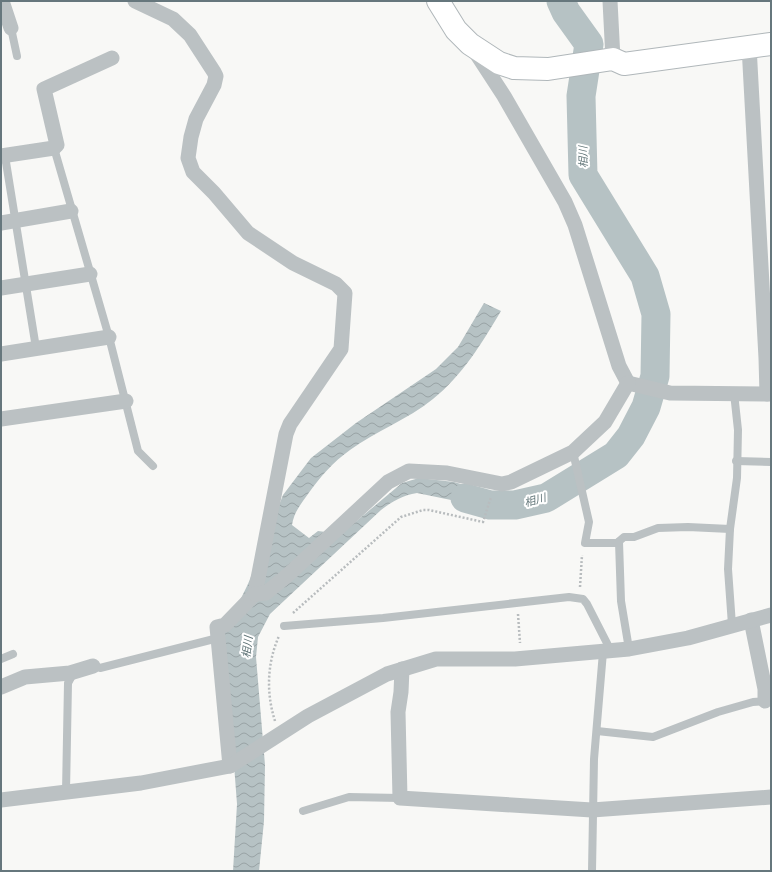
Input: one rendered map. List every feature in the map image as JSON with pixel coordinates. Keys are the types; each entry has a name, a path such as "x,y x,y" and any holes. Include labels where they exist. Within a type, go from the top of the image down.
{"street":[{"path":"2,1 11,28"},
{"path":"135,1 172,19 190,35 214,72 215,81 196,119 191,137 188,158 192,172 214,193 248,233 293,263 336,284 345,293 341,349 290,424 286,434 254,594 225,625 217,627 230,766"},
{"path":"438,1 456,30 470,44 499,63 514,68 548,69 610,60 624,64 771,44"},
{"path":"610,1 610,60"},
{"path":"470,44 504,96 568,208 582,244 620,366 628,383"},
{"path":"628,383 670,392 769,394 769,357 750,46"},
{"path":"3,156 54,148 57,145 44,89 112,58"},
{"path":"8,221 71,211"},
{"path":"1,288 90,274"},
{"path":"1,354 108,337"},
{"path":"254,594 266,593 289,574 388,482 409,471 447,473 502,484 511,482 573,452 605,422 628,383"},
{"path":"1,420 126,401"},
{"path":"1,800 141,783 230,766 308,716 387,674 436,659 521,659 607,652 688,638 771,615"},
{"path":"751,620 764,689 768,701"},
{"path":"1,687 25,677 55,676 93,666"},
{"path":"402,669 398,712 400,798 592,810 771,797"}],"lane":[{"path":"11,28 17,56"},
{"path":"54,148 126,401 138,451 153,466"},
{"path":"3,156 8,221 26,284 36,348"},
{"path":"732,625 728,569 730,529 737,478 736,461 738,430 734,393"},
{"path":"573,452 589,522 585,542 619,542 624,537 634,537 658,528 688,527 730,529"},
{"path":"736,461 771,462"},
{"path":"619,542 620,601 629,649"},
{"path":"284,626 383,618 569,596 582,599 591,610 607,652 597,731 592,810 592,871"},
{"path":"93,666 100,668 218,638"},
{"path":"1,659 13,654"},
{"path":"66,792 68,683 74,672"},
{"path":"597,731 653,737 718,712 753,702 768,701"},
{"path":"303,811 349,797 400,798"}],"path":[{"path":"277,736 269,695 269,664 284,626 292,615 401,517 423,510 429,510 483,522 493,492"},
{"path":"580,589 580,563 585,542"},
{"path":"518,602 521,659"}],"water":[{"path":"484,303 501,311 479,347 453,380 433,399 360,443 332,465 303,501 296,512 292,525 309,538 318,531 341,534 402,483 419,478 454,482 505,497 568,491 490,508 417,493 403,497 381,510 270,614 258,637 256,657 265,765 264,821 259,871 233,871 237,804 224,633 248,584 283,495 311,458 356,423 436,369 458,347"}],"waterway":[{"name":"相川","path":"465,498 490,505 515,505 546,498 616,455 631,436 646,407 655,376 656,314 645,276 583,175 581,96 589,44 566,12 561,1"}]}
